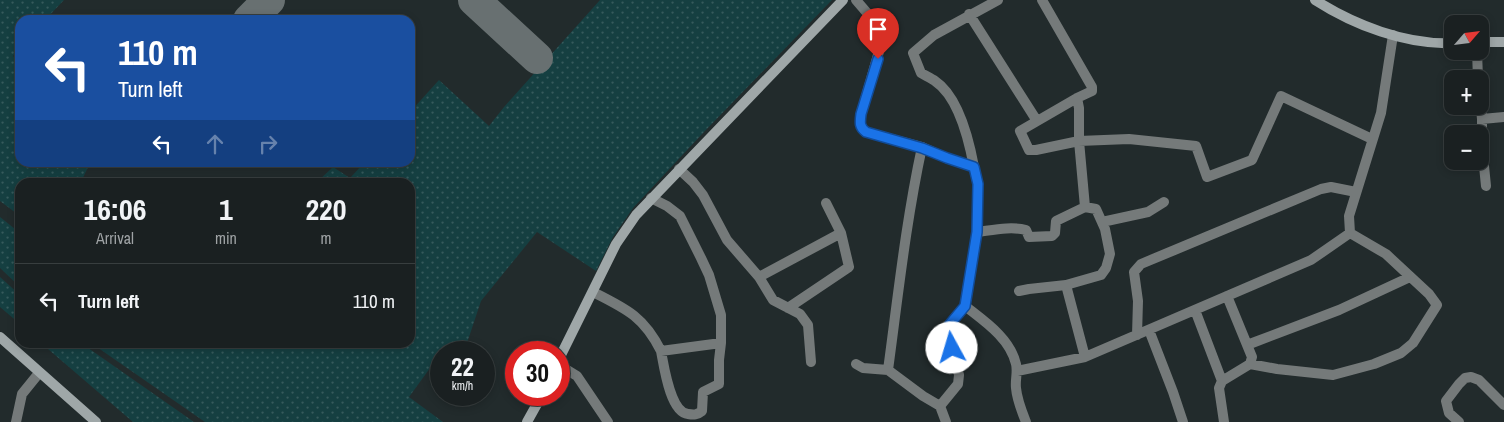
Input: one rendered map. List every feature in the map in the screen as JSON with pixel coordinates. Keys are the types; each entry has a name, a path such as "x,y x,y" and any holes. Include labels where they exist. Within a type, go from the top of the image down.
{"main road":[{"path":"568,341 626,228 651,198 843,0"},
{"path":"1315,0 1335,13 1393,35 1425,42 1444,43"},
{"path":"1489,42 1504,42"},
{"path":"0,337 96,422"},
{"path":"527,422 536,406"}],"street":[{"path":"856,0 884,34 861,114 861,128 866,132 922,148 974,167"},
{"path":"940,406 958,384 959,375 948,330 950,324 965,306 977,232 978,184 969,141 960,116 948,94 936,81 921,74 913,54 934,35 969,14 998,0"},
{"path":"1042,0 1092,86 1092,91 1020,131 1029,150 1079,141 1129,139 1196,146 1207,177 1252,160 1281,96 1372,139"},
{"path":"969,14 1037,120"},
{"path":"1350,233 1349,216 1381,113 1393,35"},
{"path":"1077,98 1085,207"},
{"path":"1482,115 1482,146 1486,186"},
{"path":"1482,119 1504,117"},
{"path":"888,370 907,224 922,148"},
{"path":"679,169 703,195 727,240 759,277 773,300 800,314 808,325 811,362"},
{"path":"1137,335 1138,301 1134,272 1141,264 1192,241 1326,188 1356,192"},
{"path":"593,292 621,306 645,324 654,336 661,351 666,379 678,408 684,414 695,415 702,411 703,392 719,384 721,315 709,275 680,216 667,206 651,198"},
{"path":"1102,222 1148,212 1164,202"},
{"path":"788,308 848,267 841,233 826,203"},
{"path":"977,232 1021,229 1026,230 1029,237 1052,236 1055,233 1056,221 1085,207 1096,210 1102,222 1110,254 1105,270 1101,275 1066,284 1019,292"},
{"path":"759,277 841,233"},
{"path":"1250,364 1277,370 1334,375 1374,364 1402,353 1413,343 1436,305 1429,294 1386,254 1350,233"},
{"path":"1017,371 1085,357 1311,260 1350,233"},
{"path":"1247,345 1338,310 1410,277"},
{"path":"1066,284 1085,357"},
{"path":"1224,422 1218,388 1222,381 1250,364 1252,357 1227,296"},
{"path":"965,306 995,330 1009,348 1016,364 1016,388 1026,422"},
{"path":"1195,310 1222,381"},
{"path":"1149,330 1183,422"},
{"path":"661,351 721,343"},
{"path":"856,364 863,368 888,370 940,406 946,422"},
{"path":"570,372 577,376 608,422"},
{"path":"16,422 22,394 39,373"},
{"path":"1459,422 1449,413 1446,401 1465,378 1471,377 1478,380 1504,405"}],"shaded area":[{"path":"0,0 64,0 50,15 15,15 15,54 13,56 15,58 15,167 88,167 83,178 15,178 15,212 0,201"},
{"path":"600,0 832,0 633,208 613,237 596,271 537,232 481,301 468,341 430,341 430,368 409,397 443,422 205,422 98,348 415,348 415,178 350,178 360,167 415,167 415,106 439,80 489,126"},
{"path":"333,167 350,178 321,178"},
{"path":"0,217 15,229 15,282 0,268"},
{"path":"0,277 15,290 15,320 0,307"},
{"path":"47,348 88,348 194,422 133,422"}],"taxiway":[{"path":"254,15 269,0"},
{"path":"474,0 537,58"}],"route":[{"path":"878,59 861,114 861,128 866,132 922,148 974,167 978,184 977,232 965,306 950,324 948,330 952,348"}]}
